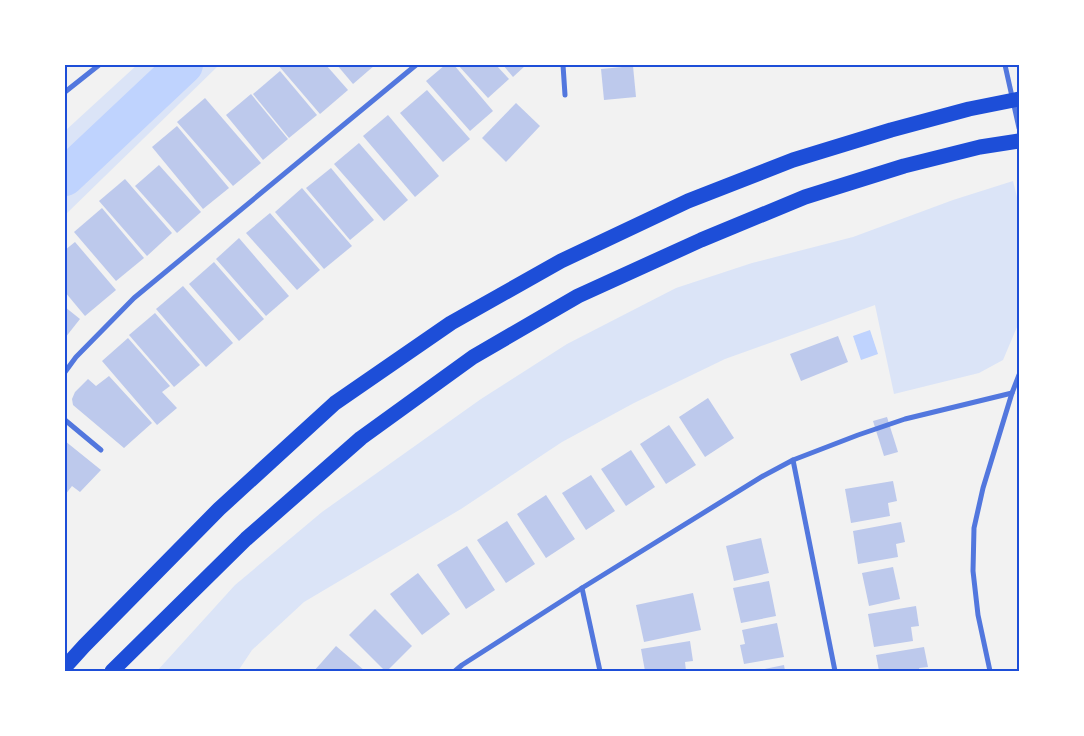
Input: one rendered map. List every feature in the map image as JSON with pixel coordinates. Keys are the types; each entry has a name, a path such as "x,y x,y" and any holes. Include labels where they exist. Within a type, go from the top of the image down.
{"highway":[{"path":"65,667 219,508 335,403 451,323 561,261 688,201 793,160 882,132 1019,98"},
{"path":"112,671 246,539 361,438 472,357 578,296 701,240 805,197 904,166 1019,141"}],"street":[{"path":"65,92 99,65"},
{"path":"65,372 76,357 134,298 416,65"},
{"path":"563,65 565,95"},
{"path":"1005,65 1019,128"},
{"path":"990,671 977,606 973,571 974,528 983,488 1019,375"},
{"path":"455,671 582,588 763,476 793,460 905,419 1012,393"},
{"path":"65,420 101,450"},
{"path":"793,460 835,671"},
{"path":"582,588 600,671"}],"shaded area":[{"path":"137,65 219,65 65,215 65,131"},
{"path":"1013,181 1019,205 1019,317 1017,327 1003,360 979,373 894,394 875,305 725,359 634,403 562,442 461,509 304,602 252,650 238,671 157,671 235,585 322,512 481,399 567,344 676,288 752,263 853,237 953,200"}],"water":[{"path":"870,330 878,354 861,360 853,336"}],"building":[{"path":"278,65 326,65 348,90 320,114"},
{"path":"337,65 375,65 353,84"},
{"path":"445,65 454,65 493,111 470,131 426,81"},
{"path":"458,65 496,65 509,79 488,98"},
{"path":"503,65 526,65 513,77"},
{"path":"633,66 636,97 604,100 601,69"},
{"path":"280,71 317,115 289,138 253,94"},
{"path":"427,90 470,139 443,162 400,113"},
{"path":"251,94 288,139 263,160 226,115"},
{"path":"205,98 261,163 233,186 177,122"},
{"path":"516,103 540,126 506,162 482,138"},
{"path":"388,115 439,176 415,197 363,136"},
{"path":"177,126 229,188 203,209 152,147"},
{"path":"359,143 408,200 384,221 334,164"},
{"path":"159,165 201,212 177,233 135,186"},
{"path":"331,168 374,220 350,240 306,188"},
{"path":"125,179 172,233 147,256 99,201"},
{"path":"302,188 352,246 324,269 275,212"},
{"path":"102,208 144,258 116,281 74,232"},
{"path":"270,213 320,270 297,290 246,233"},
{"path":"239,238 289,296 266,316 216,259"},
{"path":"75,242 116,290 85,316 65,292 65,250"},
{"path":"214,262 264,319 239,341 189,284"},
{"path":"183,286 233,343 206,367 156,309"},
{"path":"65,307 80,319 65,338"},
{"path":"155,313 200,365 174,387 129,335"},
{"path":"838,336 848,362 801,381 790,354"},
{"path":"128,338 170,386 162,392 177,408 157,425 102,361"},
{"path":"109,376 152,423 124,448 73,405 72,399 75,392 88,379 96,386"},
{"path":"708,398 734,438 705,457 679,417"},
{"path":"887,417 898,452 884,456 873,421"},
{"path":"669,425 696,465 666,484 640,444"},
{"path":"65,441 101,470 80,492 72,486 65,495"},
{"path":"631,450 655,487 626,506 601,469"},
{"path":"591,475 615,511 586,530 562,493"},
{"path":"893,481 897,501 888,503 890,516 851,523 845,489"},
{"path":"546,495 575,539 546,558 517,514"},
{"path":"507,521 535,564 506,583 477,540"},
{"path":"901,522 905,542 896,544 898,557 858,564 853,531"},
{"path":"761,538 769,573 734,581 726,546"},
{"path":"467,546 495,590 466,609 437,565"},
{"path":"893,567 900,599 869,606 862,573"},
{"path":"418,573 450,614 422,635 390,594"},
{"path":"769,581 776,616 741,623 733,588"},
{"path":"693,593 701,630 644,642 636,605"},
{"path":"916,606 919,626 911,627 913,641 874,647 868,614"},
{"path":"375,609 412,646 387,671 349,635"},
{"path":"777,623 784,657 744,664 740,645 745,644 742,630"},
{"path":"690,641 693,661 685,662 686,671 645,671 641,649"},
{"path":"336,646 365,671 314,671"},
{"path":"924,647 928,667 919,668 920,671 879,671 876,655"},
{"path":"784,665 785,671 759,671 759,670"}],"waterway":[{"path":"65,177 184,65"}]}
